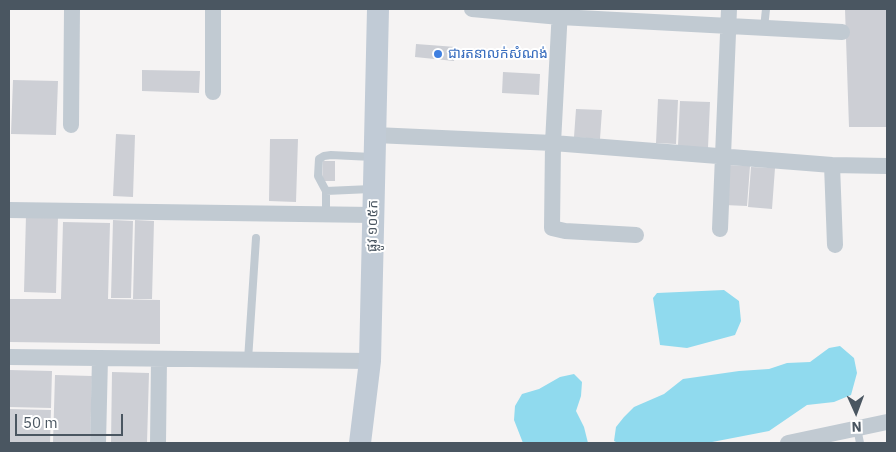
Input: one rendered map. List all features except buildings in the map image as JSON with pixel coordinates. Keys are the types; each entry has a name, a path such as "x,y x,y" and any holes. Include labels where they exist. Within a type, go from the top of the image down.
{"main road":[{"name":"ផ្លូវ ១០៥ក","path":"360,443 370,361 378,9"}],"street":[{"path":"71,125 72,9"},
{"path":"213,92 214,9"},
{"path":"472,9 842,32"},
{"path":"720,230 729,9"},
{"path":"560,13 553,144 553,229 636,234"},
{"path":"375,134 553,144 832,165 887,166"},
{"path":"832,165 835,245"},
{"path":"9,210 373,215"},
{"path":"9,357 370,361"},
{"path":"98,443 100,358"},
{"path":"158,443 159,359"},
{"path":"788,443 859,436 887,422"}],"lane":[{"path":"764,28 766,9"},
{"path":"326,214 326,191 318,176 319,160 324,156 374,157"},
{"path":"326,191 374,189"},
{"path":"248,360 256,238"}],"water":[{"path":"724,290 739,301 741,321 735,335 687,348 660,345 653,298 657,293"},
{"path":"840,346 854,358 857,373 851,395 834,402 807,405 769,431 707,443 618,443 614,441 616,427 634,407 664,394 683,379 769,369 787,363 810,362 829,348"},
{"path":"574,374 582,382 581,396 576,411 584,427 588,443 523,443 514,420 515,406 522,394 539,389 560,377"}],"place":[{"name":"ជារតនាលក់សំណង់","path":"438,54"}]}
